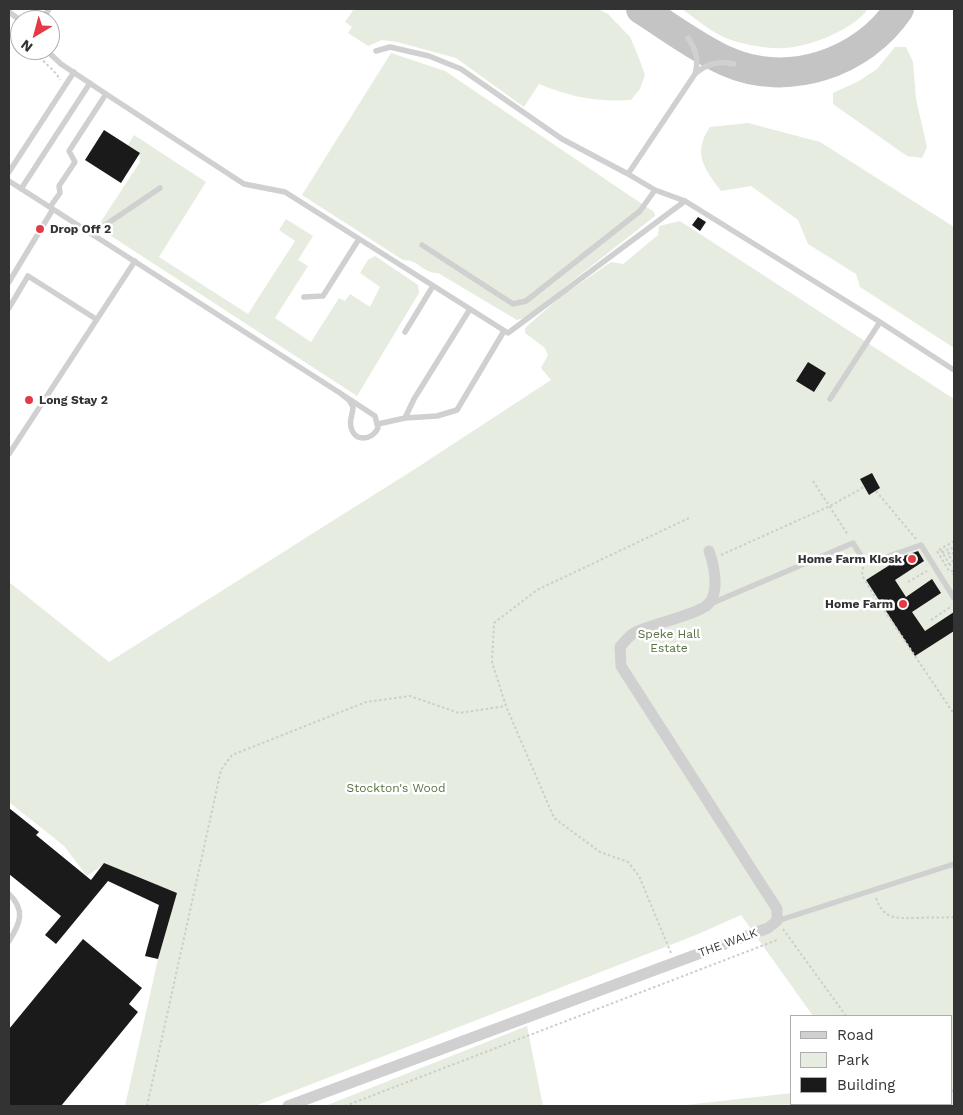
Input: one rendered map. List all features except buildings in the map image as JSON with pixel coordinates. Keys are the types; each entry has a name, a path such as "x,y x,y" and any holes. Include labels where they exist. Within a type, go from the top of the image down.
{"street":[{"path":"710,555 714,589 711,600 706,606 634,633 620,646 621,666 777,909 777,921"},
{"name":"THE WALK","path":"288,1106 768,928 777,921"}],"lane":[{"path":"688,38 698,62 695,74"},
{"path":"376,52 390,47 429,56 461,69 562,139 656,190 685,201 954,370"},
{"path":"56,60 244,184 285,192 508,333 685,201"},
{"path":"628,174 695,74 704,67 716,63 734,64"},
{"path":"9,172 74,72"},
{"path":"21,189 90,83"},
{"path":"9,282 60,193 59,186 75,162 69,151 106,94"},
{"path":"9,181 340,393 354,407 350,423 353,432 356,436 370,438 376,432 378,424 372,409 340,393"},
{"path":"92,234 160,188"},
{"path":"422,245 513,304 526,301 640,211 656,190"},
{"path":"304,297 323,296 359,239"},
{"path":"9,454 135,261"},
{"path":"9,308 28,276 96,319"},
{"path":"405,332 433,286"},
{"path":"405,418 414,399 470,309"},
{"path":"830,399 880,322"},
{"path":"378,424 405,418 437,416 457,410 504,331"},
{"path":"706,606 853,543 863,559 875,561 921,545 954,598"},
{"path":"777,921 954,864"},
{"path":"9,894 19,909 19,926 9,941"}],"path":[{"path":"43,60 57,75 60,82"},
{"path":"813,480 853,543"},
{"path":"710,555 830,506 864,487"},
{"path":"876,490 921,545"},
{"path":"675,963 638,876 628,862 600,852 554,818 506,706 492,662 494,623 536,590 689,518"},
{"path":"954,541 952,544 937,551 949,571 953,571 952,576 954,578"},
{"path":"942,553 950,548 954,549"},
{"path":"940,549 949,564 954,568"},
{"path":"949,564 953,562 948,554 950,552 954,554"},
{"path":"863,559 862,575 954,714"},
{"path":"908,582 933,567"},
{"path":"931,620 954,605"},
{"path":"147,1106 221,770 232,755 366,702 410,696 459,713 506,706"},
{"path":"872,889 879,907 887,915 899,919 954,917"},
{"path":"777,921 845,1015"},
{"path":"345,1106 777,940"},
{"path":"836,1106 850,1105"}],"green space":[{"path":"354,9 598,9 608,14 630,37 645,75 640,89 631,100 584,98 539,84 524,107 456,58 397,42 382,40 368,46 348,33 352,27 345,22"},
{"path":"682,9 868,9 850,25 824,38 797,46 772,48 741,43 725,38"},
{"path":"895,47 906,47 913,62 916,99 927,147 922,158 907,156 833,104 833,93 859,81 877,69"},
{"path":"391,53 445,71 654,212 655,216 538,308 524,318 517,320 438,273 427,271 413,262 403,260 302,195"},
{"path":"748,123 820,142 954,227 954,348 860,287 856,274 808,244 798,220 751,186 721,191 702,160 702,145 705,136 710,127"},
{"path":"134,135 206,182 159,257 248,314 295,241 279,230 286,219 313,236 298,260 308,266 275,318 311,342 339,298 345,301 350,294 370,307 380,287 360,273 368,260 375,256 418,285 419,293 357,396 105,232 100,223 140,162 139,152 128,145"},
{"name":"Speke Hall Estate","path":"680,221 954,399 954,1106 677,1106 790,1093 790,1105 953,1105 953,1015 812,1015 741,915 696,935 255,1106 125,1106 158,959 177,893 104,864 87,876 64,846 9,802 9,582 109,662 418,467 551,380 541,368 548,355 545,348 525,333 525,328 559,298 611,262 623,264 658,235 659,226"},
{"path":"527,1026 543,1106 325,1106"}],"taxiway":[{"path":"641,9 715,56 749,69 774,72 798,71 822,66 845,57 865,44 884,28 899,9"}],"place":[{"name":"Drop Off 2","path":"40,229"},
{"name":"Long Stay 2","path":"29,400"},
{"name":"Home Farm Kiosk","path":"912,559"},
{"name":"Home Farm","path":"903,604"}],"park label":[{"name":"Stockton's Wood","path":"396,788"}]}
